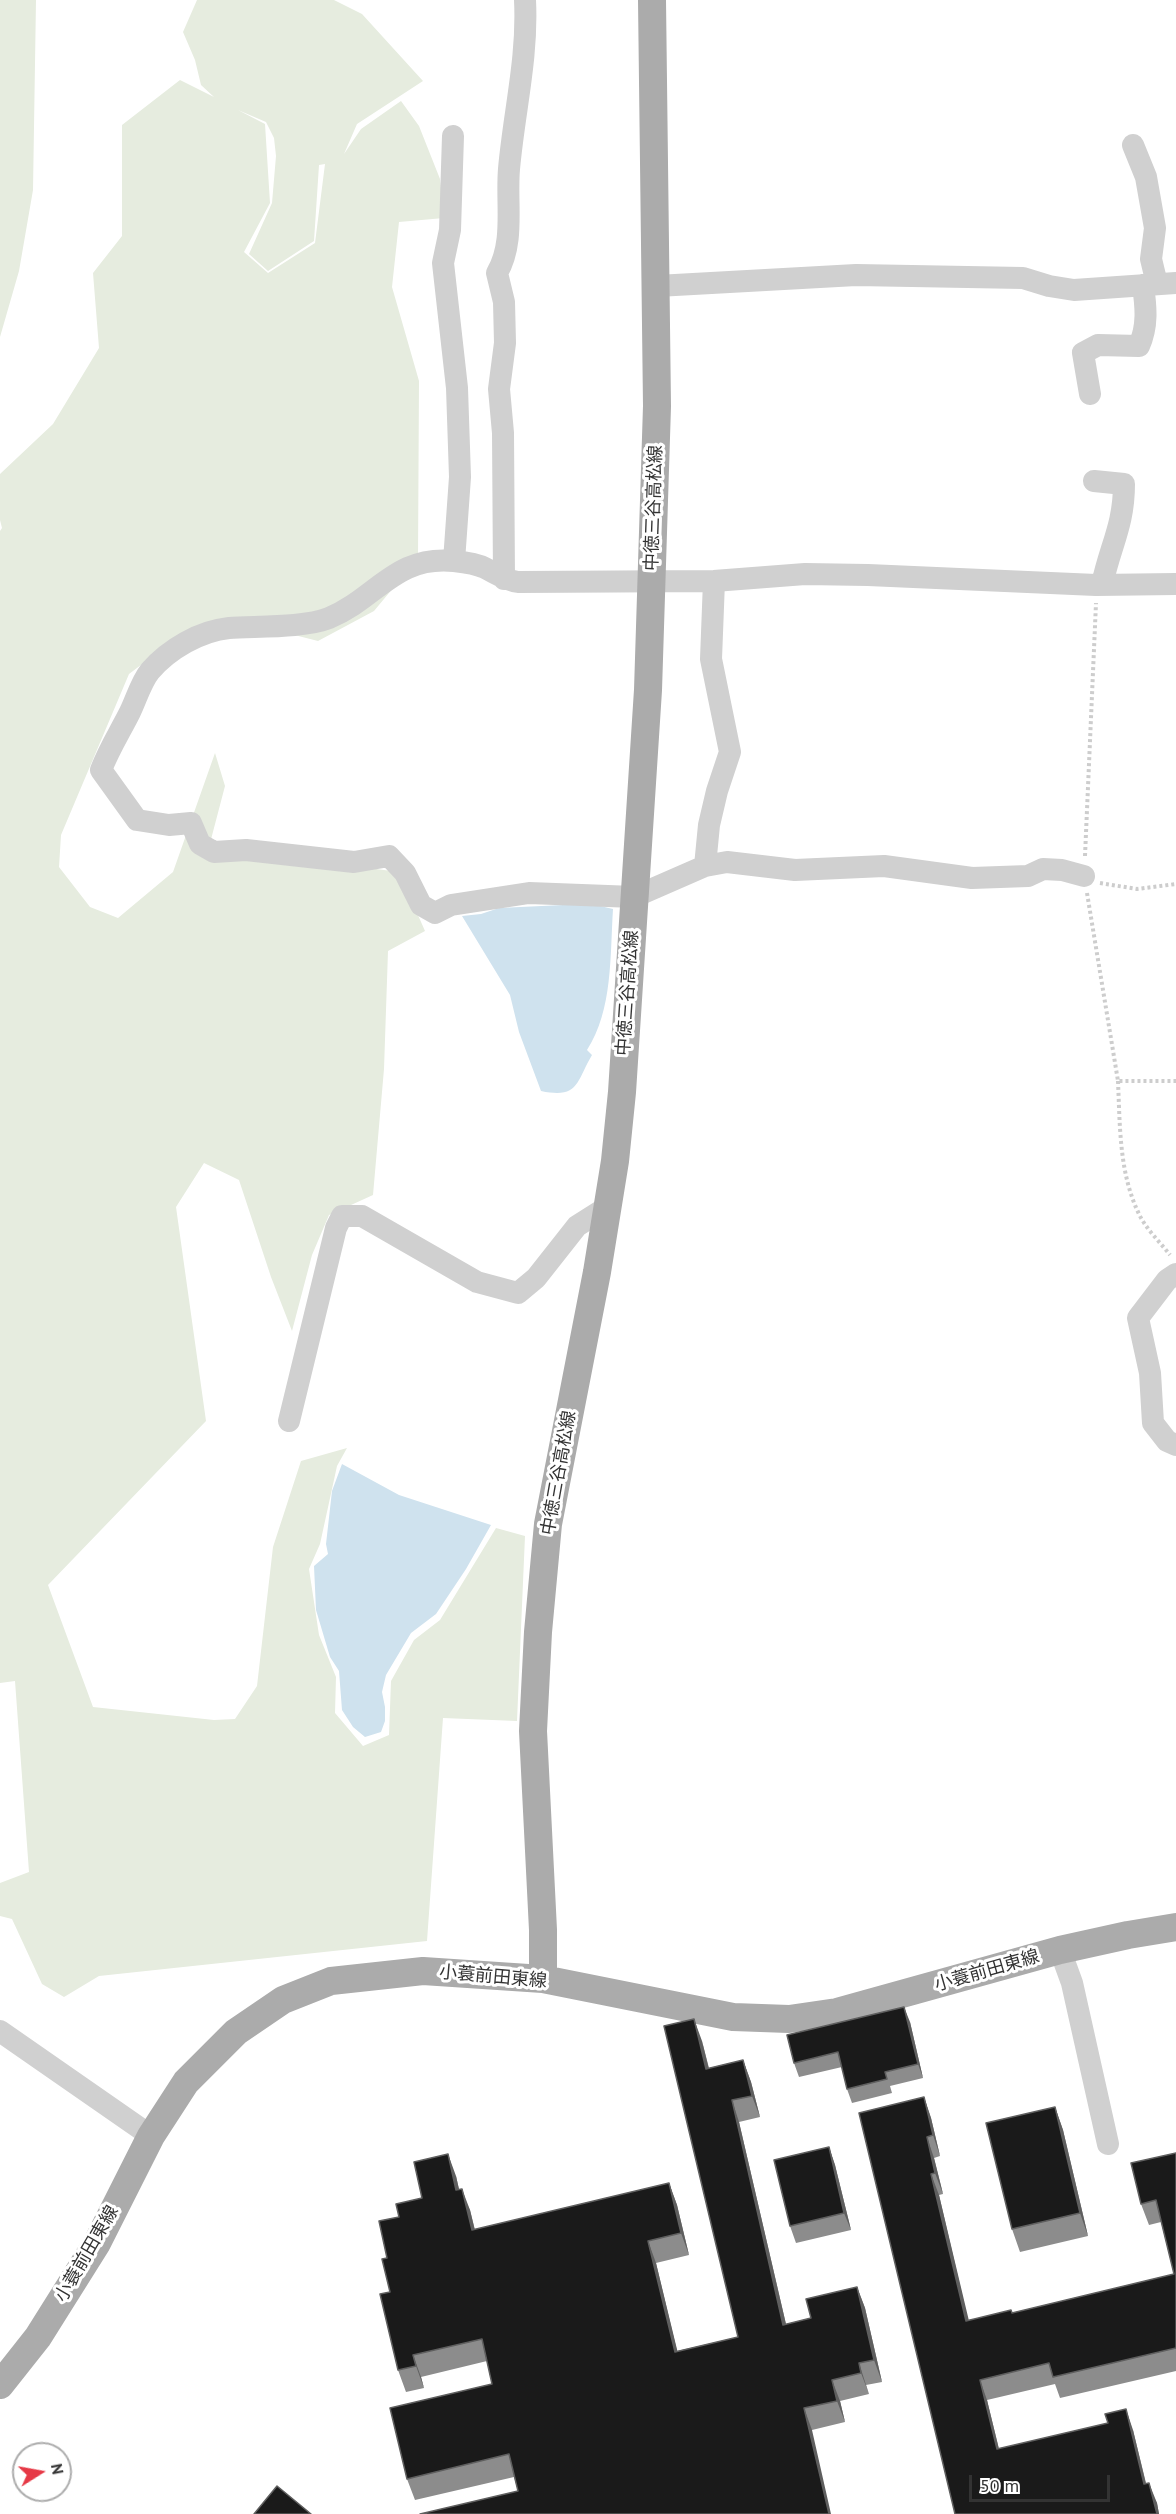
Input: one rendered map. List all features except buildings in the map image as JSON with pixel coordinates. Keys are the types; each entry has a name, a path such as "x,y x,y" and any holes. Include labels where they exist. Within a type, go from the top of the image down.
{"main road":[{"name":"中徳三谷高松線","path":"543,1979 534,1731 538,1632 548,1524 595,1283 615,1161 622,1092 648,690 657,406 652,0"},
{"name":"小蓑前田東線","path":"0,2385 38,2337 97,2242 151,2136 186,2082 237,2032 283,2000 331,1981 423,1971 543,1979 733,2017 789,2019 837,2012 881,2001 1060,1950 1176,1927"}],"street":[{"path":"504,579 503,433 499,389 505,333 504,302 497,273 504,261 509,222 509,170 527,33 525,0"},
{"path":"453,136 450,230 443,263 457,388 460,477 454,561"},
{"path":"1090,394 1083,353 1098,345 1139,346 1145,333 1146,310 1159,284 1151,259 1155,228 1146,177 1133,145"},
{"path":"657,286 856,275 1023,278 1049,286 1074,290 1159,284"},
{"path":"1094,481 1124,484 1124,507 1120,525 1099,585"},
{"path":"1084,878 1062,870 1043,869 1028,876 972,879 884,866 795,870 728,862 705,866 634,897 529,892 451,905 435,913 421,905 405,873 389,856 354,862 246,850 214,852 200,844 190,823 169,825 137,820 102,770 112,743 129,715 149,672 184,642 226,628 280,626 327,619 361,600 391,575 424,561 454,561 483,567 504,579 518,582 714,581 805,574 1099,585 1176,584"},
{"path":"705,866 709,825 730,752 711,659 714,581"},
{"path":"289,1421 336,1228 342,1216 362,1216 477,1282 518,1293 536,1278 577,1226 607,1207"},
{"path":"1174,1268 1138,1318 1150,1373 1154,1423 1167,1441 1176,1445"},
{"path":"1060,1950 1072,1983 1108,2144"},
{"path":"0,2031 151,2136"}],"path":[{"path":"1099,585 1084,878 1118,1081 1121,1152 1128,1188 1140,1217 1174,1268"},
{"path":"1084,878 1137,889 1176,884"},
{"path":"1118,1081 1176,1081"}],"shaded area":[{"path":"0,0 36,0 33,190 19,271 0,337"},
{"path":"197,0 334,0 362,14 423,81 357,124 344,154 361,129 401,101 419,126 440,179 444,218 399,222 392,287 419,381 418,558 374,611 318,641 263,627 182,634 129,674 61,835 59,867 90,907 118,918 173,872 215,753 225,786 209,847 399,872 425,931 388,951 384,1069 373,1195 329,1215 312,1255 292,1331 271,1277 239,1180 204,1163 176,1207 206,1421 48,1585 93,1707 214,1720 235,1719 257,1686 273,1547 301,1461 347,1448 337,1466 320,1544 309,1569 319,1635 336,1677 335,1713 363,1746 389,1735 391,1681 414,1640 440,1620 496,1528 525,1536 517,1721 443,1718 427,1941 99,1976 64,1997 42,1984 12,1919 0,1916 0,1883 29,1872 15,1681 0,1683 0,531 2,528 0,474 53,424 99,348 93,273 122,236 122,125 180,80 214,97 201,85 195,60 183,32","holes":["238,110 266,122 274,138 276,156 272,203 249,254 268,271 314,241 319,165 325,164 315,243 268,273 244,252 270,203 265,124"]}],"water":[{"path":"596,905 613,909 609,982 602,1018 587,1050 592,1055 575,1086 563,1093 553,1093 541,1091 519,1032 510,995 462,916 481,914 499,908"},
{"path":"342,1464 399,1495 491,1525 466,1569 436,1614 411,1633 386,1675 382,1692 385,1721 381,1732 365,1737 353,1727 342,1710 339,1671 330,1657 316,1610 314,1566 328,1554 326,1544 332,1491"}]}
